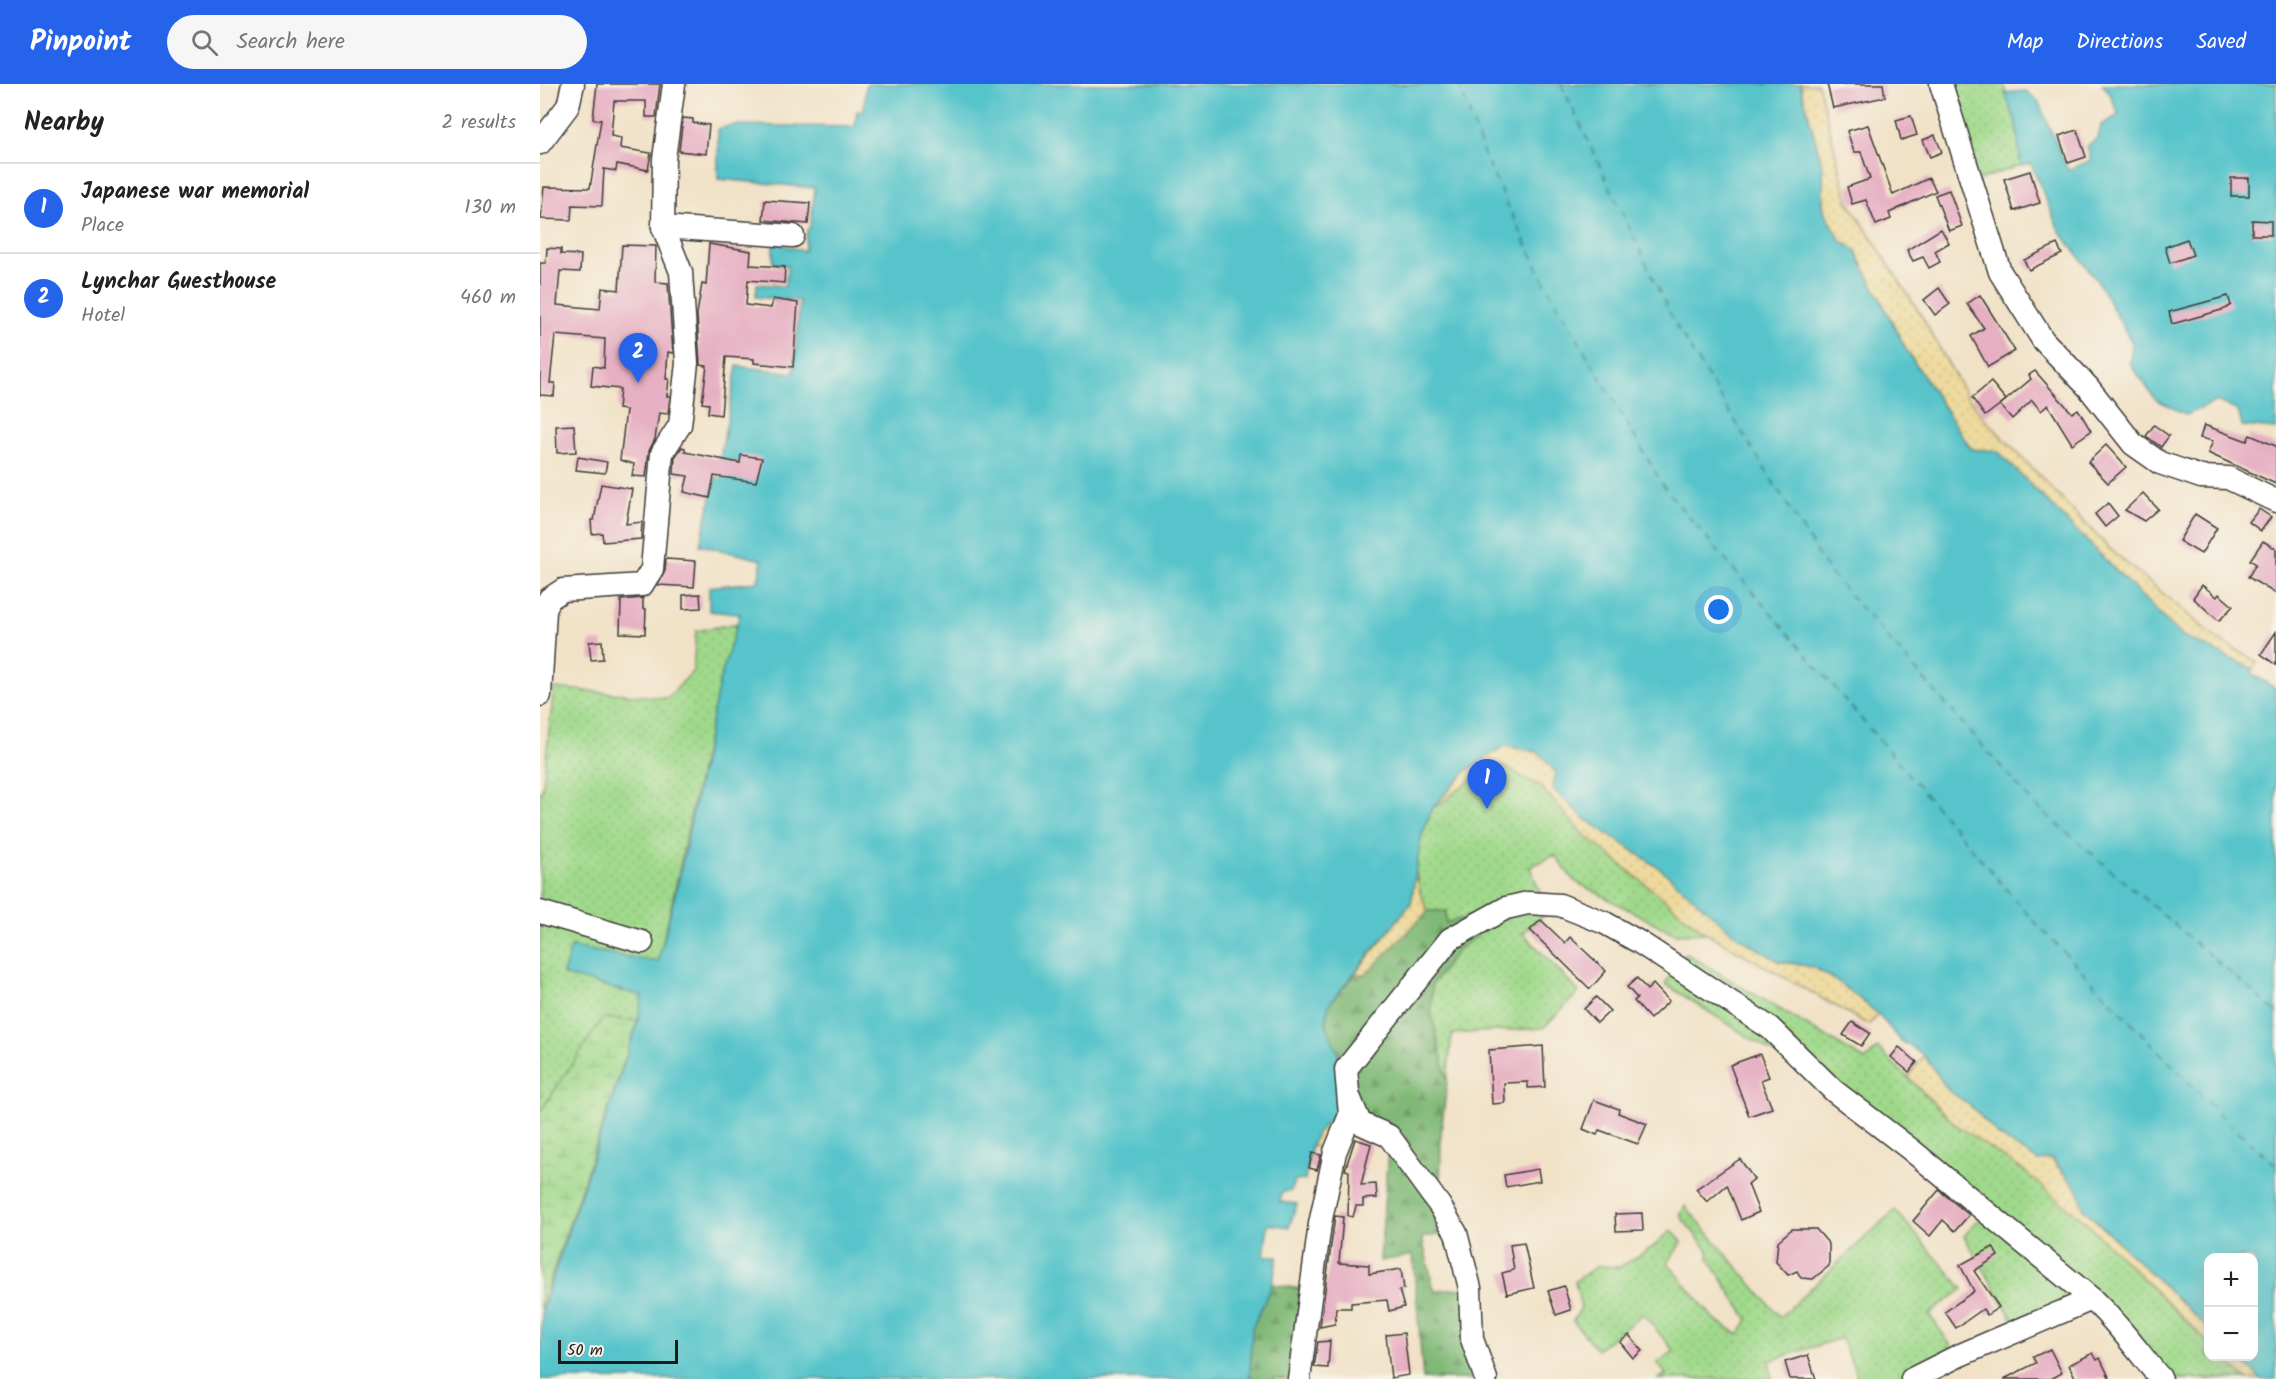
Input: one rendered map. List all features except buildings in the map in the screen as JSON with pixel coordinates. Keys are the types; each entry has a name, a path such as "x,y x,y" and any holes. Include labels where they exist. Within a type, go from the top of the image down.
{"street":[{"path":"540,143 568,106 573,84"},
{"path":"540,695 545,610 549,599 563,590 642,585 652,570 662,453 680,424 687,363 681,272 663,227 664,159 674,84"},
{"path":"1941,84 2000,272 2043,340 2088,387 2133,444 2160,463 2201,477 2228,478 2276,501"},
{"path":"663,227 793,236"},
{"path":"1299,1379 1320,1224 1335,1152 1350,1114 1346,1069 1450,939 1506,908 1528,903 1560,905 1605,923 1639,942 1770,1028 1834,1091 1910,1149 2092,1299 2119,1324 2137,1351 2161,1379"},
{"path":"540,912 642,942"},
{"path":"1347,1092 1360,1123 1389,1136 1440,1206 1456,1233 1470,1288 1472,1339 1486,1379"},
{"path":"1912,1379 1959,1356 2092,1299"}],"green space":[{"path":"1941,84 2004,84 2016,123 2021,165 1970,183"},
{"path":"739,623 715,707 658,962 572,947 563,974 643,996 638,1021 603,1019 540,1112 540,791 542,791 554,688 668,698 693,671 696,631"},
{"path":"1495,761 1540,786 1582,833 1706,933 1675,934 1574,881 1555,855 1530,867 1548,912 1523,933 1579,992 1543,1028 1452,1034 1447,1081 1431,1012 1432,984 1457,951 1446,923 1446,911 1428,911 1421,896 1416,872 1421,838 1431,810"},
{"path":"1428,911 1446,911 1446,923 1467,917 1478,935 1457,951 1432,984 1431,1012 1447,1081 1441,1134 1440,1206 1456,1233 1422,1237 1434,1290 1470,1288 1466,1346 1470,1379 1423,1379 1413,1255 1380,1261 1389,1136 1360,1123 1325,1021 1329,1004 1355,974 1365,975"},
{"path":"1685,953 1865,1060 1878,1048 1956,1125 2026,1172 2083,1220 2204,1338 2204,1361 2227,1361 2247,1379 2161,1379 2092,1299 2019,1330 1964,1236 1985,1211 1834,1091 1665,984"},
{"path":"603,1018 638,1021 540,1310 540,1112"},
{"path":"1685,1206 1780,1317 1895,1210 1963,1289 1929,1314 1958,1356 1912,1379 1859,1379 1841,1338 1769,1361 1772,1379 1658,1379 1666,1374 1657,1363 1674,1351 1643,1314 1597,1350 1573,1321 1581,1308 1575,1281 1597,1266 1620,1267 1653,1247 1672,1230 1682,1242 1668,1263 1713,1318 1739,1335 1748,1320 1709,1259 1708,1250 1680,1216"},
{"path":"1272,1284 1312,1291 1299,1379 1250,1379 1252,1329"}],"sand":[{"path":"1800,84 1818,84 1848,201 1921,315 1966,395 1985,419 2110,549 2217,639 2257,662 2253,669 2180,635 1997,452 1971,449 1907,351 1855,250 1841,241 1823,208 1823,168"},
{"path":"1504,746 1538,752 1556,772 1584,818 1662,870 1778,961 1813,967 1839,982 1878,1014 1869,1025 1706,933 1582,833 1540,786 1495,762 1431,810 1467,770"},
{"path":"1416,872 1421,896 1428,911 1365,975 1355,974 1411,903"},
{"path":"1338,1054 1350,1115 1320,1149 1311,1145 1318,1128 1343,1108"},
{"path":"1924,1055 1948,1090 1972,1107 1999,1136 2050,1158 2078,1189 2084,1209 2204,1324 2204,1338 2083,1220 2025,1172 1956,1125 1908,1077"},
{"path":"2227,1361 2242,1361 2261,1379 2247,1379"}],"water":[{"path":"866,84 1800,84 1823,168 1823,208 1841,241 1855,250 1907,351 1971,449 1997,451 2180,635 2253,669 2252,674 2276,689 2276,1379 2261,1379 2242,1361 2258,1361 2258,1253 2204,1253 2204,1324 2084,1209 2078,1189 2051,1158 2038,1161 1999,1136 1972,1107 1948,1090 1924,1055 1901,1041 1878,1014 1839,982 1813,967 1778,961 1734,934 1662,870 1584,818 1553,789 1556,772 1538,752 1504,746 1467,770 1431,810 1421,838 1411,903 1329,1004 1325,1021 1338,1054 1343,1108 1324,1125 1314,1139 1305,1180 1294,1181 1291,1191 1282,1192 1280,1202 1297,1204 1289,1227 1268,1224 1264,1256 1278,1256 1272,1284 1252,1329 1250,1379 540,1379 542,1310 638,1021 642,996 563,975 571,947 658,962 680,874 719,683 740,614 709,611 709,587 758,582 762,560 700,545 721,454 737,366 794,373 800,301 756,297 757,284 785,286 788,266 773,263 773,242 804,251 815,188 718,179 718,129 733,125 855,127 857,111 864,110"},
{"path":"2102,84 2276,84 2276,429 2242,426 2238,411 2217,401 2187,415 2155,399 2130,363 2132,343 2098,282 2059,230 2031,164 2021,165 2016,123 2005,93 2026,91 2038,101 2068,170 2091,160 2087,146 2098,138 2101,125 2119,115 2109,92"}],"ferry route":[{"path":"1459,84 1485,158 1546,285 1666,490 2031,918 2225,1120 2276,1165"},
{"path":"1561,84 1675,324 1827,569 2033,803 2276,1012"}],"place":[{"name":"Lynchar Guesthouse","path":"638,383"},
{"name":"Japanese war memorial","path":"1487,809"}]}
